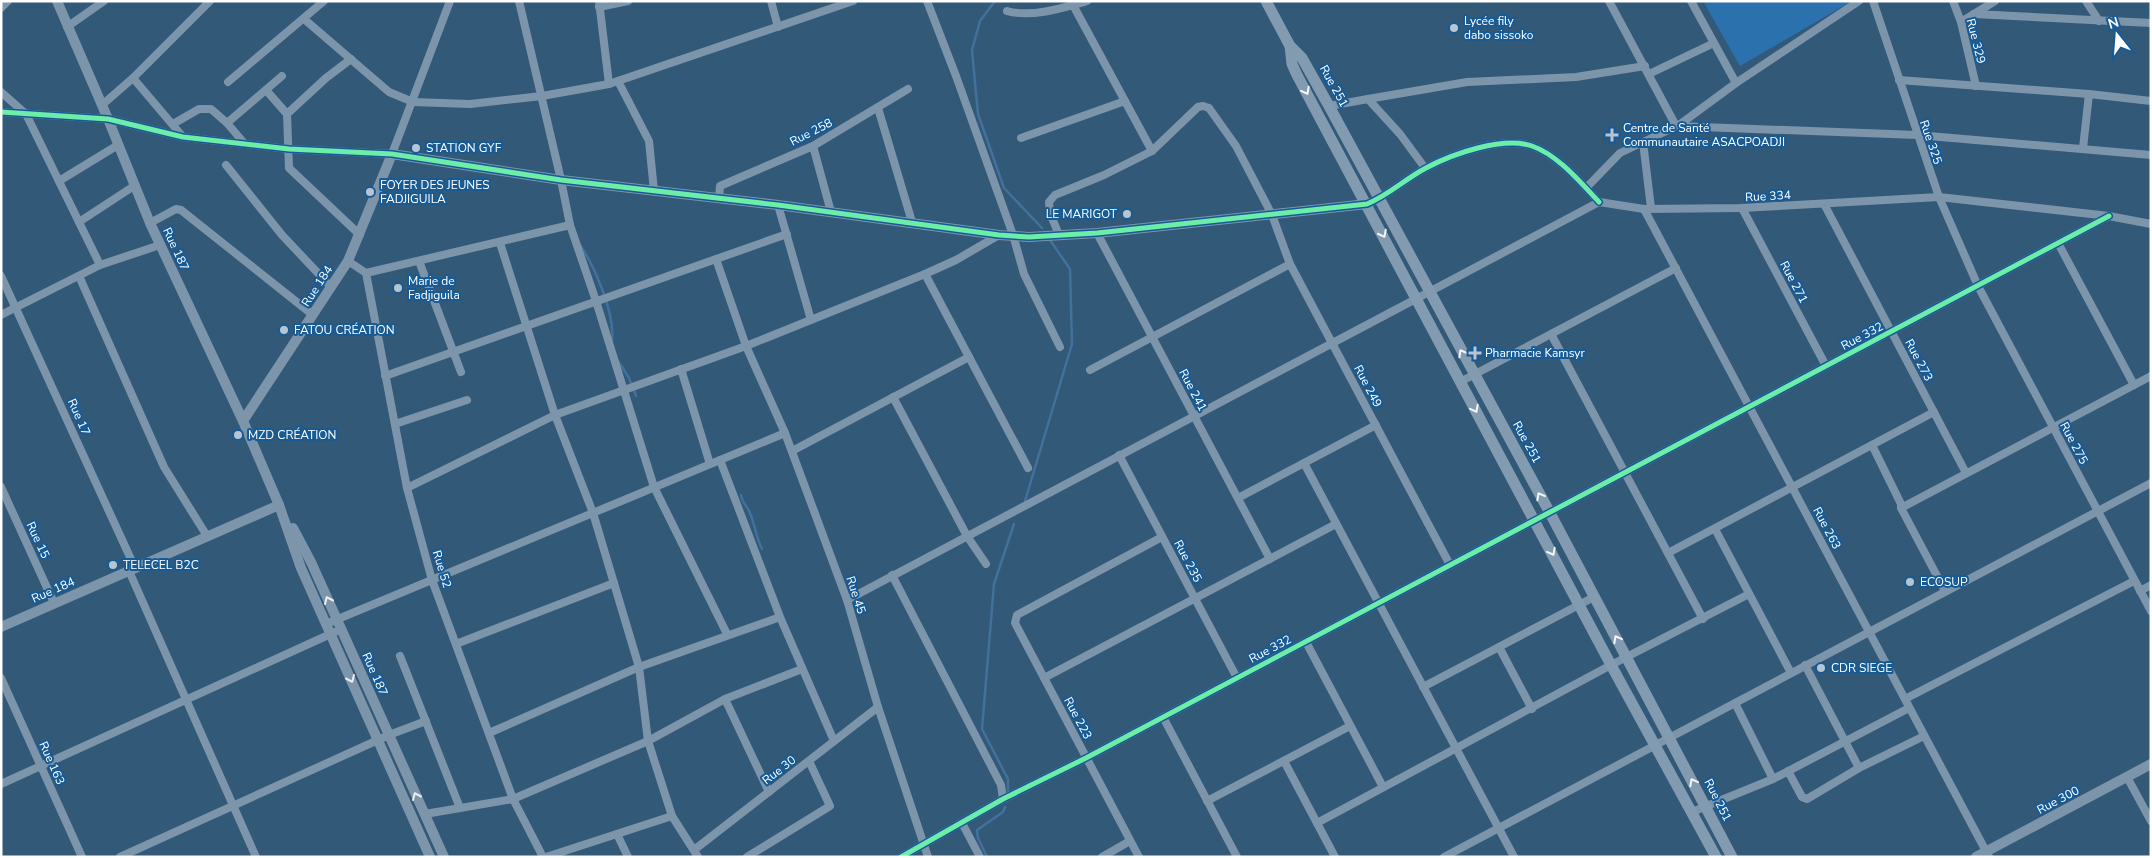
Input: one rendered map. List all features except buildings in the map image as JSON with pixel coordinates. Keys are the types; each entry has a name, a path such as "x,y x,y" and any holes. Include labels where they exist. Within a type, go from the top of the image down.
{"main road":[{"name":"Rue 251","path":"1266,1 1290,46 1302,58 1329,106 1550,513 1732,857"},
{"name":"Rue 251","path":"1290,46 1292,64 1297,75 1611,665 1716,857"}],"street":[{"path":"1,8 8,1"},
{"name":"Rue 187","path":"57,1 150,223 243,421 279,505 301,568 430,857"},
{"path":"68,27 104,1"},
{"path":"102,105 133,78 210,1"},
{"path":"228,82 324,1"},
{"path":"392,154 450,1"},
{"path":"519,1 570,225 596,301 654,487 727,634"},
{"path":"609,84 599,4 628,1"},
{"path":"771,1 778,27"},
{"path":"304,19 389,92 413,102 470,104 542,96 609,84 853,1"},
{"path":"927,1 1013,235 1024,274 1060,347"},
{"path":"1007,11 1017,14 1073,5 1086,1"},
{"path":"1609,1 1676,126"},
{"path":"1691,1 1736,83"},
{"path":"1586,188 1620,153 1676,126 1736,83 1859,1"},
{"name":"Rue 325","path":"1873,1 1939,197 1978,286"},
{"name":"Rue 329","path":"1953,1 1961,22 1976,86"},
{"path":"1961,22 1995,1"},
{"path":"2086,1 2099,21"},
{"path":"1073,5 1152,151"},
{"path":"1974,14 2151,23"},
{"path":"1329,106 1467,82 1576,77 1647,70 1714,43"},
{"path":"287,114 326,78 351,59"},
{"path":"227,123 282,76"},
{"path":"133,78 183,137"},
{"path":"1899,80 2089,94 2151,101"},
{"path":"618,81 649,141 654,190"},
{"name":"Rue 258","path":"719,198 720,186 812,146 908,89"},
{"path":"266,90 287,114 289,168 360,235"},
{"path":"1,92 26,114 100,266"},
{"path":"2083,148 2089,94"},
{"path":"1368,99 1400,134 1425,168"},
{"path":"1021,138 1125,101"},
{"name":"Rue 249","path":"1059,235 1050,213 1050,202 1055,195 1104,176 1152,151 1198,107 1209,108 1236,146 1272,214 1290,264 1450,565"},
{"path":"173,124 204,108 210,109 227,123 244,143"},
{"path":"878,108 912,222"},
{"path":"1,112 108,119 183,137 289,149 392,154 561,180 778,205 999,235 1029,237 1097,233 1367,204 1379,199 1425,168 1446,158 1509,142 1532,146 1563,165 1599,202 846,600"},
{"path":"1676,126 1917,135 2151,155"},
{"path":"1643,142 1647,209"},
{"path":"59,181 118,145"},
{"path":"812,146 832,212"},
{"name":"Rue 184","path":"243,421 348,261 392,154"},
{"path":"226,166 282,234 331,287"},
{"path":"79,222 134,186"},
{"name":"Rue 334","path":"1599,202 1647,209 1742,208 1939,197 2109,216 2151,224"},
{"name":"Rue 273","path":"1824,204 1966,473"},
{"path":"778,205 811,320"},
{"name":"Rue 271","path":"1742,208 1826,366"},
{"path":"150,223 176,209 182,210 313,315"},
{"name":"Rue 263","path":"1647,209 1676,268 1987,854"},
{"name":"Rue 332","path":"901,857 1003,799 1086,758 2109,216"},
{"path":"348,261 366,274 570,225"},
{"name":"Rue 241","path":"1097,233 1270,559"},
{"path":"385,376 786,234"},
{"path":"407,488 555,416 746,346 925,274 956,260 999,235"},
{"path":"500,243 555,416 593,513 639,667 648,741 672,816 696,854"},
{"path":"2058,243 2134,385"},
{"path":"1,315 100,266 160,245"},
{"name":"Rue 45","path":"716,259 746,346 785,433 846,600 878,707 928,857"},
{"path":"419,262 461,372"},
{"path":"1090,370 1290,264"},
{"path":"1460,382 1676,268"},
{"name":"Rue 52","path":"366,274 407,488 432,580 513,799 544,857"},
{"path":"925,274 1028,468"},
{"name":"Rue 17","path":"1,276 132,569 186,699 256,857"},
{"path":"79,276 164,467 207,536"},
{"name":"Rue 275","path":"1978,286 2151,611"},
{"path":"1551,334 1703,619"},
{"path":"792,451 969,357"},
{"path":"681,369 710,464"},
{"path":"1901,508 2151,376"},
{"path":"893,397 967,536 986,564"},
{"path":"395,424 466,400"},
{"path":"1668,553 1934,412"},
{"path":"1238,498 1376,425"},
{"path":"326,624 785,433"},
{"path":"1872,446 1901,504 1901,508 1945,592"},
{"name":"Rue 235","path":"1119,456 1237,678"},
{"path":"720,460 780,617 834,742"},
{"path":"1304,463 1514,857"},
{"path":"1444,857 1654,744 1806,666 2151,483"},
{"name":"Rue 15","path":"1,487 54,603"},
{"name":"Rue 187","path":"279,505 311,562 444,857"},
{"name":"Rue 184","path":"1,626 279,505"},
{"path":"1044,678 1336,524"},
{"path":"1714,529 1791,673"},
{"name":"Rue 223","path":"1139,857 1014,623 1017,615 1162,537"},
{"path":"892,575 1001,785 1003,799"},
{"path":"1905,699 2134,581"},
{"path":"456,644 614,583"},
{"path":"2140,591 2151,585"},
{"path":"1317,823 1626,657 1749,594"},
{"path":"1423,687 1594,596"},
{"path":"489,733 639,667 727,634 780,617"},
{"path":"1,784 341,629"},
{"path":"1306,642 1383,788"},
{"path":"1499,647 1532,709"},
{"path":"400,656 460,808"},
{"path":"343,662 354,657"},
{"path":"1806,666 1859,768"},
{"path":"424,814 513,799 648,741 725,699 802,669"},
{"name":"Rue 163","path":"1,678 82,857"},
{"path":"725,699 769,792"},
{"path":"1734,703 1772,779"},
{"name":"Rue 30","path":"696,854 769,792 878,707"},
{"path":"1692,812 1772,779 1910,708"},
{"path":"1163,717 1237,857"},
{"path":"120,857 389,735 426,721"},
{"path":"1207,801 1350,726"},
{"path":"1788,771 1802,797 1807,799 1859,768 1924,736"},
{"path":"747,857 830,806 809,760"},
{"path":"1284,761 1335,857"},
{"name":"Rue 300","path":"1976,857 1987,854 2151,764"},
{"path":"2127,777 2151,821"},
{"path":"544,857 672,816"},
{"path":"962,823 980,857"},
{"path":"617,834 628,857"},
{"path":"1102,857 1130,841"}],"shaded area":[{"path":"1703,1 1852,1 1740,66"}],"waterway":[{"path":"995,1 980,21 972,50 978,114 1004,188 1042,228"},
{"path":"1025,501 1072,344 1070,269 1050,240"},
{"path":"580,245 592,265 603,291 610,317 612,340"},
{"path":"619,362 629,378 636,396"},
{"path":"741,495 750,513 762,549"},
{"path":"1008,792 1008,779 982,729 994,584 1014,524"},
{"path":"987,857 978,838 977,830 1003,812 1005,807"}],"cycle path":[{"path":"1,112 108,119 183,137 289,149 392,154 561,180 778,205 999,235 1029,237 1097,233 1367,204 1383,196 1418,172 1449,157 1478,148 1507,143 1532,146 1542,150 1569,170 1599,202"},
{"path":"901,857 1003,799 1086,758 2109,216"}],"place":[{"name":"Lycée fily dabo sissoko","path":"1454,28"},
{"name":"Centre de Santé Communautaire ASACPOADJI","path":"1612,135"},
{"name":"STATION GYF","path":"416,148"},
{"name":"FOYER DES JEUNES FADJIGUILA","path":"370,192"},
{"name":"LE MARIGOT","path":"1127,214"},
{"name":"Marie de Fadjiguila","path":"398,288"},
{"name":"FATOU CRÉATION","path":"284,330"},
{"name":"Pharmacie Kamsyr","path":"1475,353"},
{"name":"MZD CRÉATION","path":"238,435"},
{"name":"TELECEL B2C","path":"113,565"},
{"name":"ECOSUP","path":"1910,582"},
{"name":"CDR SIEGE","path":"1821,668"}]}
